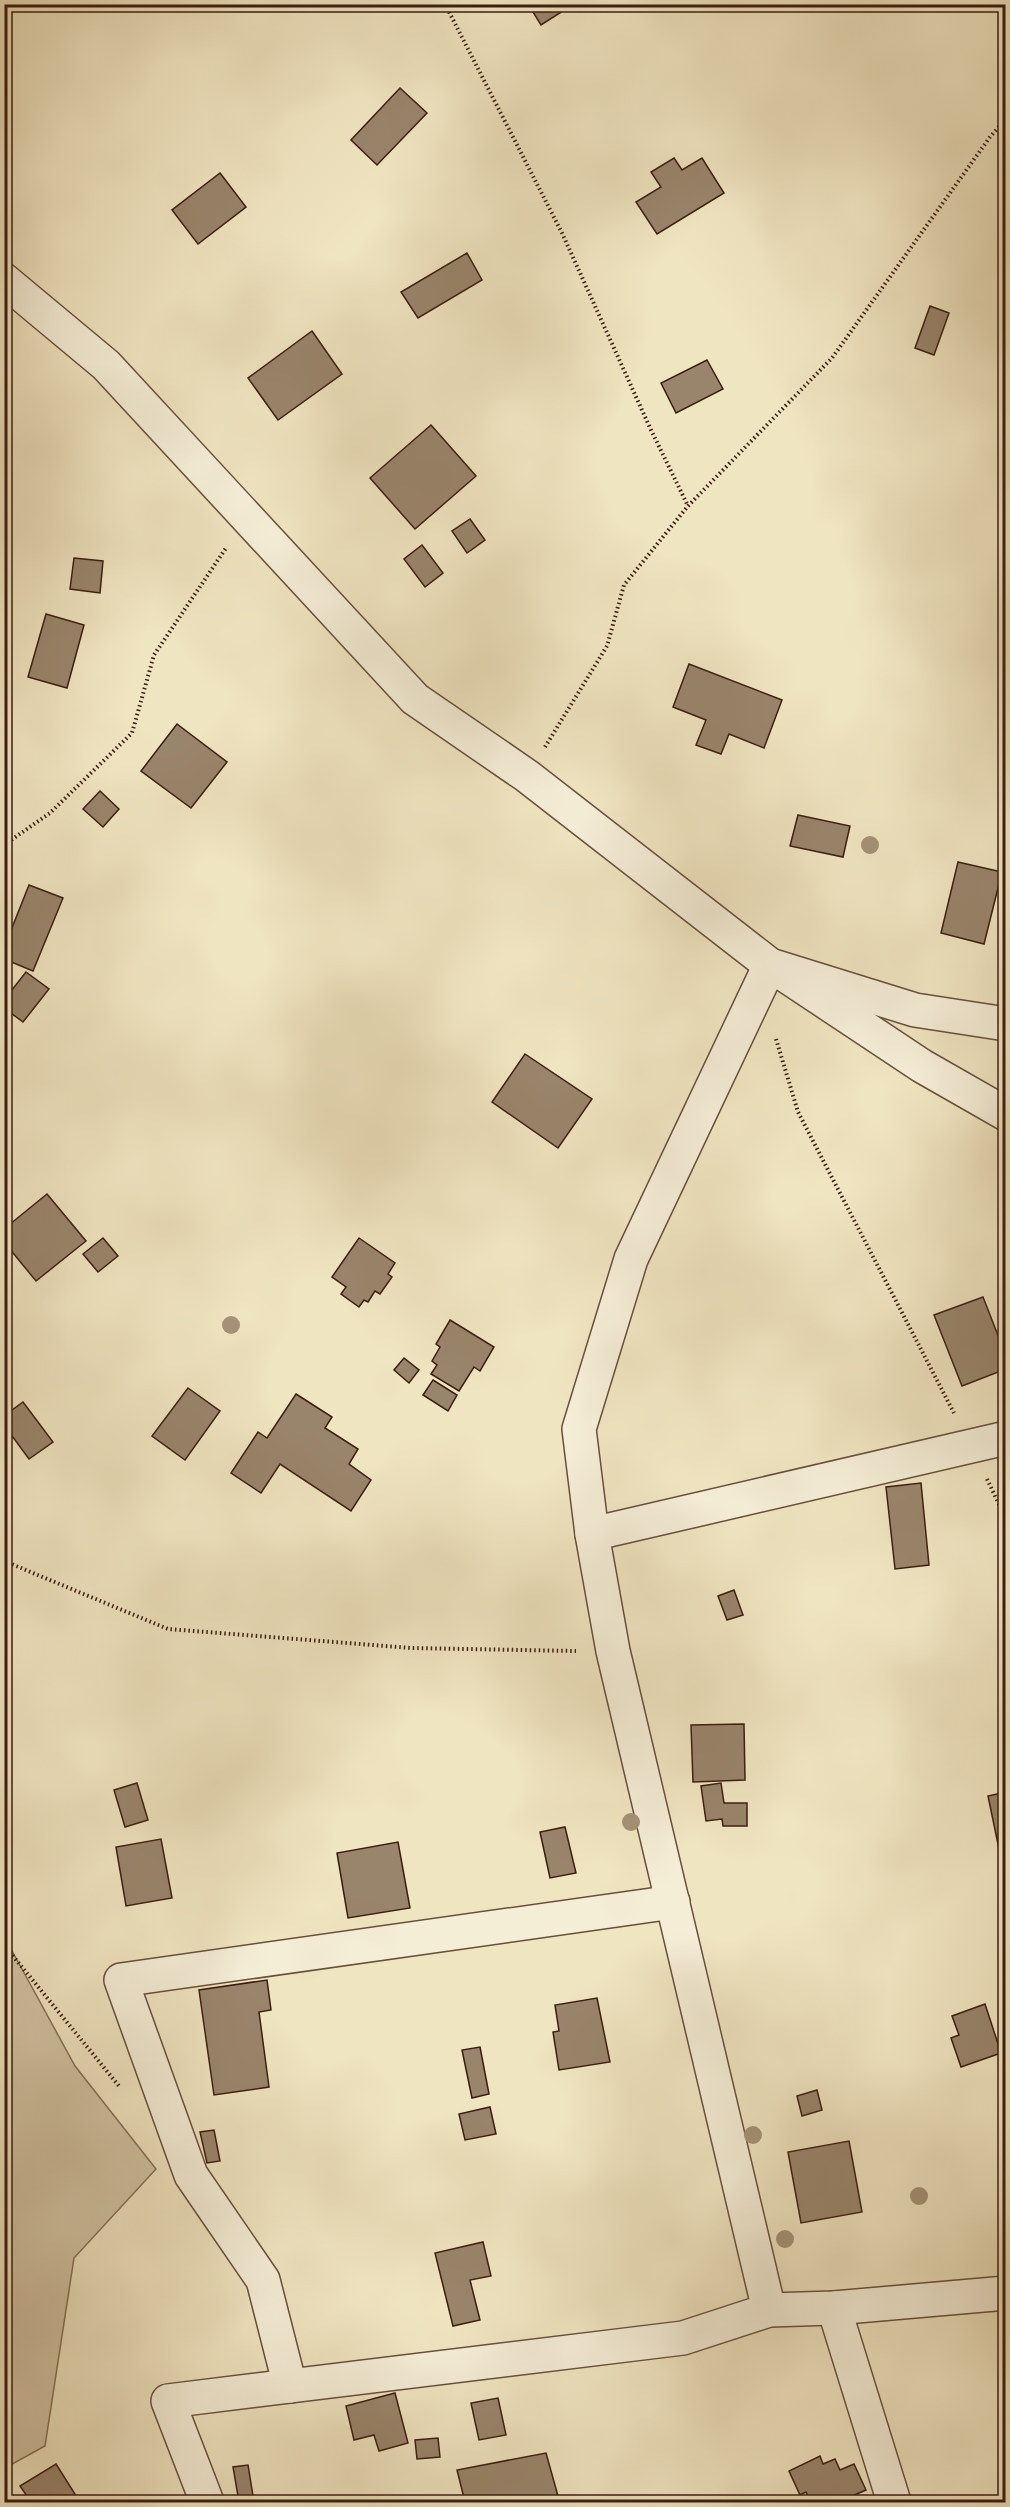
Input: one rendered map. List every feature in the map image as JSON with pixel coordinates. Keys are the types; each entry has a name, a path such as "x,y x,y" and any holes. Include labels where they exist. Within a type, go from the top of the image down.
{"street":[{"path":"4,280 106,365 415,699 527,776 765,976 1005,1113"},
{"path":"765,976 915,1010 1005,1024"},
{"path":"765,976 631,1258 579,1429 592,1534 613,1651 769,2310"},
{"path":"592,1534 1005,1438"},
{"path":"290,2386 263,2280 191,2175 120,1980 673,1902"},
{"path":"207,2502 168,2401 682,2338 769,2310 834,2308 1005,2293"},
{"path":"834,2308 894,2502"}],"path":[{"path":"446,4 562,233 688,506"},
{"path":"527,776 607,646 624,585 688,506 832,358 990,136 1005,119"},
{"path":"4,845 50,813 132,733 154,655 247,518"},
{"path":"765,976 798,1112 972,1446 1005,1519"},
{"path":"4,1561 168,1629 411,1648 613,1651"},
{"path":"4,1945 124,2092"}],"shaded area":[{"path":"5,1938 75,2066 156,2169 74,2258 45,2446 5,2468"}],"building":[{"path":"528,4 574,4 541,25"},
{"path":"400,88 427,113 377,165 351,140"},
{"path":"674,158 682,170 702,158 724,193 657,234 636,202 661,187 651,172"},
{"path":"220,173 246,207 198,244 172,210"},
{"path":"467,253 482,280 418,318 401,292"},
{"path":"930,306 949,313 934,355 915,348"},
{"path":"312,331 342,374 278,420 248,378"},
{"path":"707,360 723,389 676,413 661,383"},
{"path":"431,425 476,476 415,529 370,478"},
{"path":"470,519 485,540 467,553 452,531"},
{"path":"422,545 443,573 425,587 404,559"},
{"path":"74,558 103,561 100,593 70,589"},
{"path":"46,614 84,625 67,688 28,677"},
{"path":"689,664 782,700 764,748 729,734 721,754 696,745 706,720 673,707"},
{"path":"177,724 227,762 191,808 141,771"},
{"path":"100,791 119,809 103,827 83,809"},
{"path":"798,815 850,826 843,857 790,846"},
{"path":"958,862 1002,872 984,944 941,933"},
{"path":"29,885 63,898 33,971 4,959 4,948"},
{"path":"26,972 49,989 23,1022 4,1008 4,1000"},
{"path":"525,1054 592,1099 558,1148 492,1102"},
{"path":"47,1194 86,1241 36,1281 4,1242 4,1229"},
{"path":"103,1238 118,1256 98,1272 83,1254"},
{"path":"359,1238 395,1263 388,1274 392,1277 380,1294 375,1291 368,1302 364,1300 359,1307 341,1294 346,1287 332,1277"},
{"path":"983,1297 1006,1356 1006,1369 962,1386 934,1315"},
{"path":"450,1320 494,1347 480,1371 474,1367 459,1391 431,1374 437,1365 432,1361 440,1347 436,1344"},
{"path":"404,1358 419,1370 409,1383 394,1370"},
{"path":"433,1380 457,1395 448,1411 423,1395"},
{"path":"188,1388 220,1411 185,1460 152,1436"},
{"path":"296,1394 332,1417 325,1428 358,1449 349,1464 371,1480 351,1511 280,1464 261,1493 231,1473 258,1432 267,1438"},
{"path":"23,1402 53,1442 29,1459 4,1425 4,1416"},
{"path":"921,1483 929,1565 895,1569 886,1487"},
{"path":"734,1590 743,1615 727,1620 718,1596"},
{"path":"744,1724 745,1780 693,1782 691,1725"},
{"path":"137,1783 148,1820 125,1827 114,1790"},
{"path":"721,1783 724,1803 747,1803 747,1826 723,1826 722,1819 706,1821 701,1786"},
{"path":"1006,1792 1006,1853 1000,1854 988,1796"},
{"path":"565,1827 576,1873 550,1878 540,1832"},
{"path":"161,1839 172,1898 126,1906 116,1847"},
{"path":"398,1842 410,1908 348,1918 337,1853"},
{"path":"267,1980 271,2010 259,2012 269,2087 214,2095 199,1990"},
{"path":"597,1998 610,2062 559,2070 553,2032 559,2031 555,2005"},
{"path":"985,2004 1001,2053 961,2067 951,2038 959,2035 952,2016"},
{"path":"480,2047 489,2094 472,2098 462,2050"},
{"path":"817,2090 822,2110 802,2116 797,2096"},
{"path":"490,2107 496,2134 465,2140 459,2114"},
{"path":"214,2130 220,2161 207,2163 200,2132"},
{"path":"849,2141 862,2212 801,2223 788,2152"},
{"path":"483,2242 491,2276 470,2280 480,2320 453,2326 435,2253"},
{"path":"395,2393 408,2443 379,2451 374,2435 354,2440 346,2406"},
{"path":"498,2398 506,2435 479,2440 471,2403"},
{"path":"438,2438 440,2457 417,2459 415,2440"},
{"path":"546,2453 558,2496 523,2502 465,2502 457,2470"},
{"path":"820,2456 823,2464 835,2459 840,2470 854,2464 866,2490 838,2502 811,2502 806,2492 800,2495 789,2471"},
{"path":"56,2464 80,2502 31,2502 20,2486"},
{"path":"248,2465 254,2502 239,2502 233,2467"}]}
